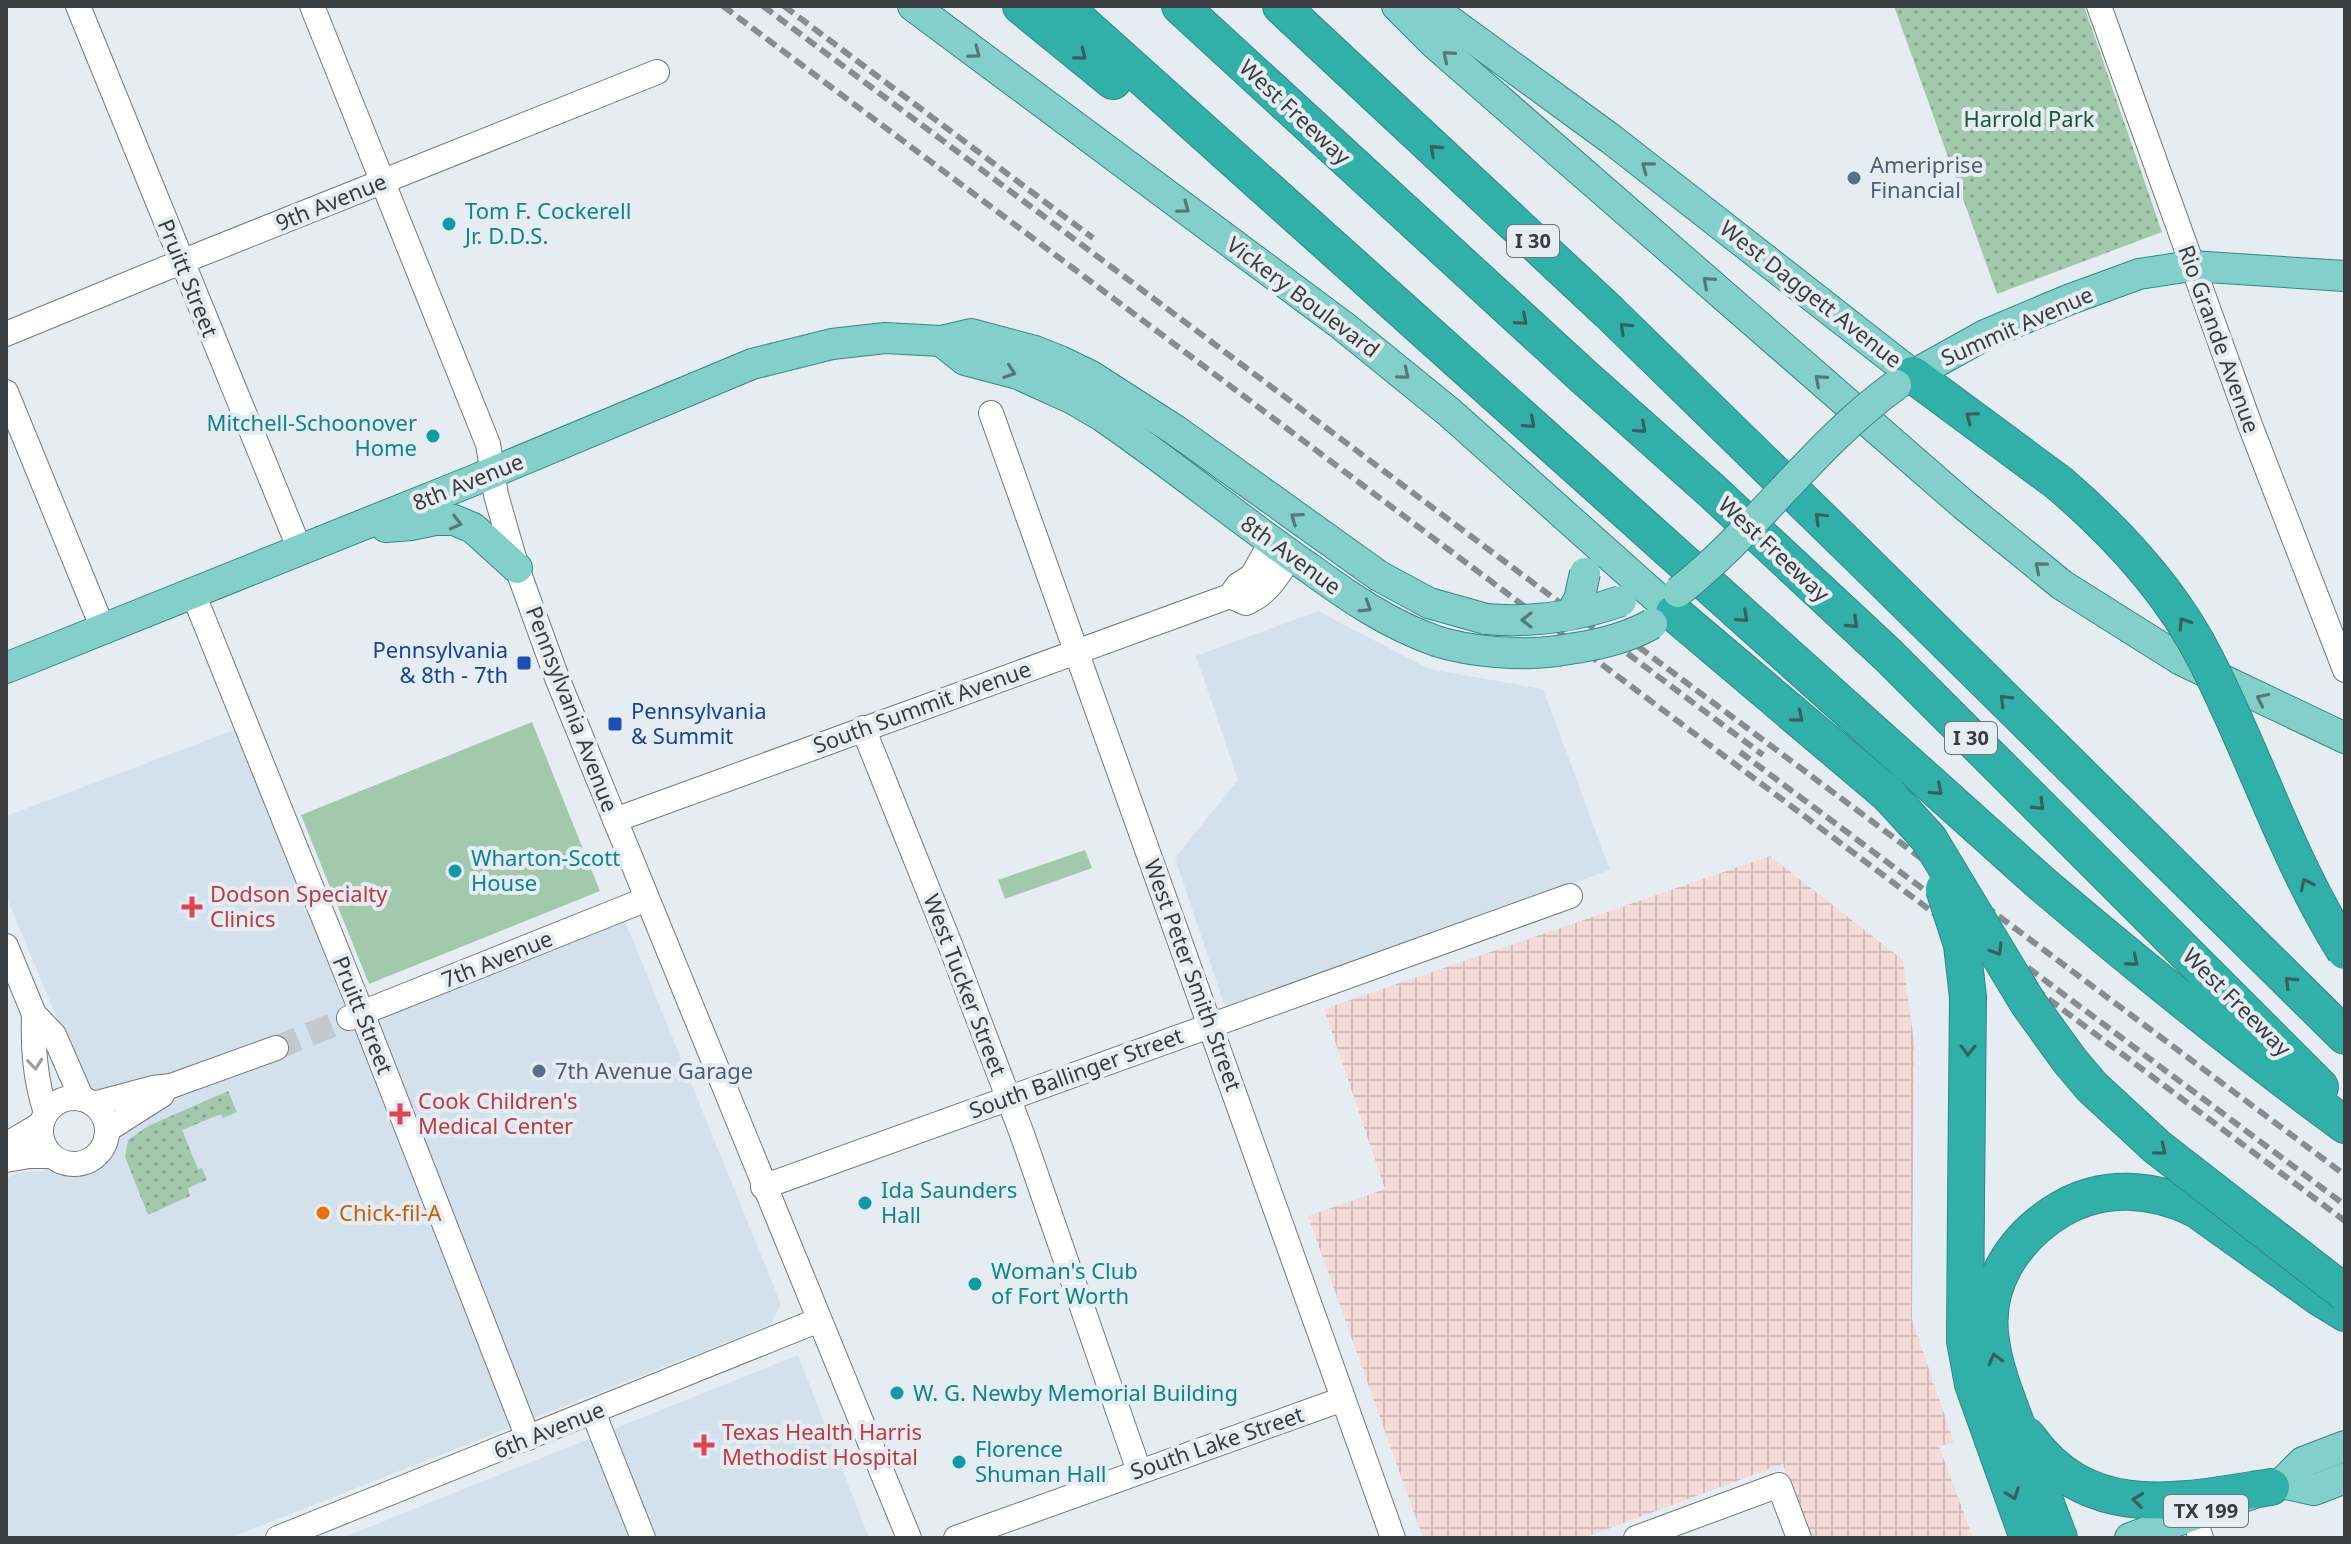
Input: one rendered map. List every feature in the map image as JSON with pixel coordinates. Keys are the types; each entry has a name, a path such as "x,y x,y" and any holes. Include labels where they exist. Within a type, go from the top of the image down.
{"highway":[{"path":"1021,6 1472,371"},
{"path":"1063,6 2041,883 2261,1064 2345,1125"},
{"name":"West Freeway","path":"1180,6 1888,655 2304,1069 2345,1115"},
{"name":"I 30","path":"1281,6 1609,312 2345,1036"},
{"path":"1904,380 2059,483 2132,556 2174,607 2212,672 2309,889 2345,951"},
{"path":"1654,604 1842,753 1889,795 1929,839 2042,1023 2092,1087 2157,1147 2345,1293"},
{"path":"1889,795 1915,833 1940,880 1962,945 1969,1023 1965,1341 1973,1384 2028,1538"},
{"path":"2059,1538 1995,1362 1989,1319 1996,1282 2009,1255 2038,1224 2066,1206 2093,1196 2139,1191 2178,1200 2221,1225 2345,1313"},
{"path":"2012,1413 2045,1457 2062,1472 2078,1484 2109,1496 2147,1502 2168,1501 2276,1485"}],"main road":[{"name":"Vickery Boulevard","path":"913,6 1343,326 1449,412 1563,514 1654,604"},
{"path":"1397,6 1435,44 1953,495 2062,585 2181,660 2345,738"},
{"name":"West Daggett Avenue","path":"1429,6 1709,214 1904,380"},
{"name":"Summit Avenue","path":"1654,604 1738,538 1843,428 1904,380 1985,335 2139,274 2191,266 2345,276"},
{"name":"8th Avenue","path":"6,668 752,364 832,344 885,338 941,341 971,334 1060,361 1091,376 1175,430 1379,576 1429,603 1486,619 1541,620 1654,604"},
{"name":"8th Avenue","path":"941,341 965,360 1018,374 1102,416 1361,605 1390,622 1440,642 1527,653 1597,645 1629,636 1654,604"},
{"path":"1563,514 1583,560 1585,573 1579,600 1569,616"},
{"path":"352,529 454,520 473,528 517,568"},
{"name":"TX 199","path":"2130,1538 2197,1527 2276,1485 2303,1462 2345,1446"},
{"name":"TX 199","path":"2276,1485 2314,1490 2345,1478"}],"street":[{"name":"Pruitt Street","path":"78,6 300,550"},
{"name":"Pennsylvania Avenue","path":"312,6 488,444 496,495 517,568 557,678 909,1538"},
{"name":"Rio Grande Avenue","path":"2099,6 2250,425 2338,629 2345,670"},
{"name":"9th Avenue","path":"6,334 657,72"},
{"path":"6,392 103,629"},
{"name":"West Peter Smith Street","path":"991,413 1393,1538"},
{"name":"South Summit Avenue","path":"615,820 1230,596 1238,585 1281,549"},
{"name":"Pruitt Street","path":"193,593 355,1016 450,1238 528,1438"},
{"name":"West Tucker Street","path":"863,728 1008,1098 1139,1471"},
{"name":"South Ballinger Street","path":"763,1187 1570,896"},
{"name":"7th Avenue","path":"355,1016 647,899"},
{"path":"6,946 34,1014 54,1035 87,1101 100,1111 107,1130 103,1148 91,1160 75,1165 51,1156 6,1160"},
{"path":"34,1014 33,1053 43,1118 42,1141 51,1156"},
{"path":"6,1145 43,1118 61,1100 87,1101 171,1086 276,1048"},
{"path":"107,1130 158,1100 171,1086"},
{"name":"6th Avenue","path":"278,1538 819,1320"},
{"name":"South Lake Street","path":"956,1538 1343,1399"},
{"path":"593,1412 643,1538"},
{"path":"1636,1538 1779,1485 1799,1538"}],"shaded area":[{"path":"1318,611 1429,669 1543,689 1610,870 1225,1007 1175,858 1238,780 1196,656"},
{"name":"Cook Children's Medical Center","path":"237,729 359,1023 625,921 781,1304 770,1325 230,1538 6,1538 6,1178 21,1172 41,1171 109,1143 6,896 6,816"},
{"path":"1770,856 1903,960 1914,1042 1912,1319 1954,1443 1939,1446 1973,1538 1810,1538 1783,1464 1583,1538 1423,1538 1308,1216 1385,1189 1324,1009"},
{"name":"Texas Health Harris Methodist Hospital","path":"798,1355 869,1538 342,1538"}],"green space":[{"name":"Harrold Park","path":"1894,6 2084,6 2162,232 1997,294"},
{"path":"532,722 600,891 369,984 301,815"},
{"path":"1085,850 1092,868 1005,899 998,880"},
{"path":"228,1091 237,1112 223,1118 221,1114 182,1130 198,1169 202,1168 207,1180 188,1188 190,1196 148,1215 125,1157 128,1140 148,1126"}],"tunnel":[{"path":"276,1048 347,1019"}],"railway":[{"path":"723,6 2345,1221"},
{"path":"763,6 1763,755"},
{"path":"784,6 1093,238"},
{"path":"1624,636 2345,1175"},
{"path":"1740,752 2345,1205"}],"place":[{"name":"Ameriprise Financial","path":"1854,178"},
{"name":"Tom F. Cockerell Jr. D.D.S.","path":"449,224"},
{"name":"Mitchell-Schoonover Home","path":"433,436"},
{"name":"Pennsylvania & 8th - 7th","path":"524,663"},
{"name":"Pennsylvania & Summit","path":"615,724"},
{"name":"Wharton-Scott House","path":"455,871"},
{"name":"Dodson Specialty Clinics","path":"192,907"},
{"name":"7th Avenue Garage","path":"539,1071"},
{"name":"Cook Children's Medical Center","path":"400,1114"},
{"name":"Ida Saunders Hall","path":"865,1203"},
{"name":"Chick-fil-A","path":"323,1213"},
{"name":"Woman's Club of Fort Worth","path":"975,1284"},
{"name":"W. G. Newby Memorial Building","path":"897,1393"},
{"name":"Texas Health Harris Methodist Hospital","path":"704,1445"},
{"name":"Florence Shuman Hall","path":"959,1462"}]}
